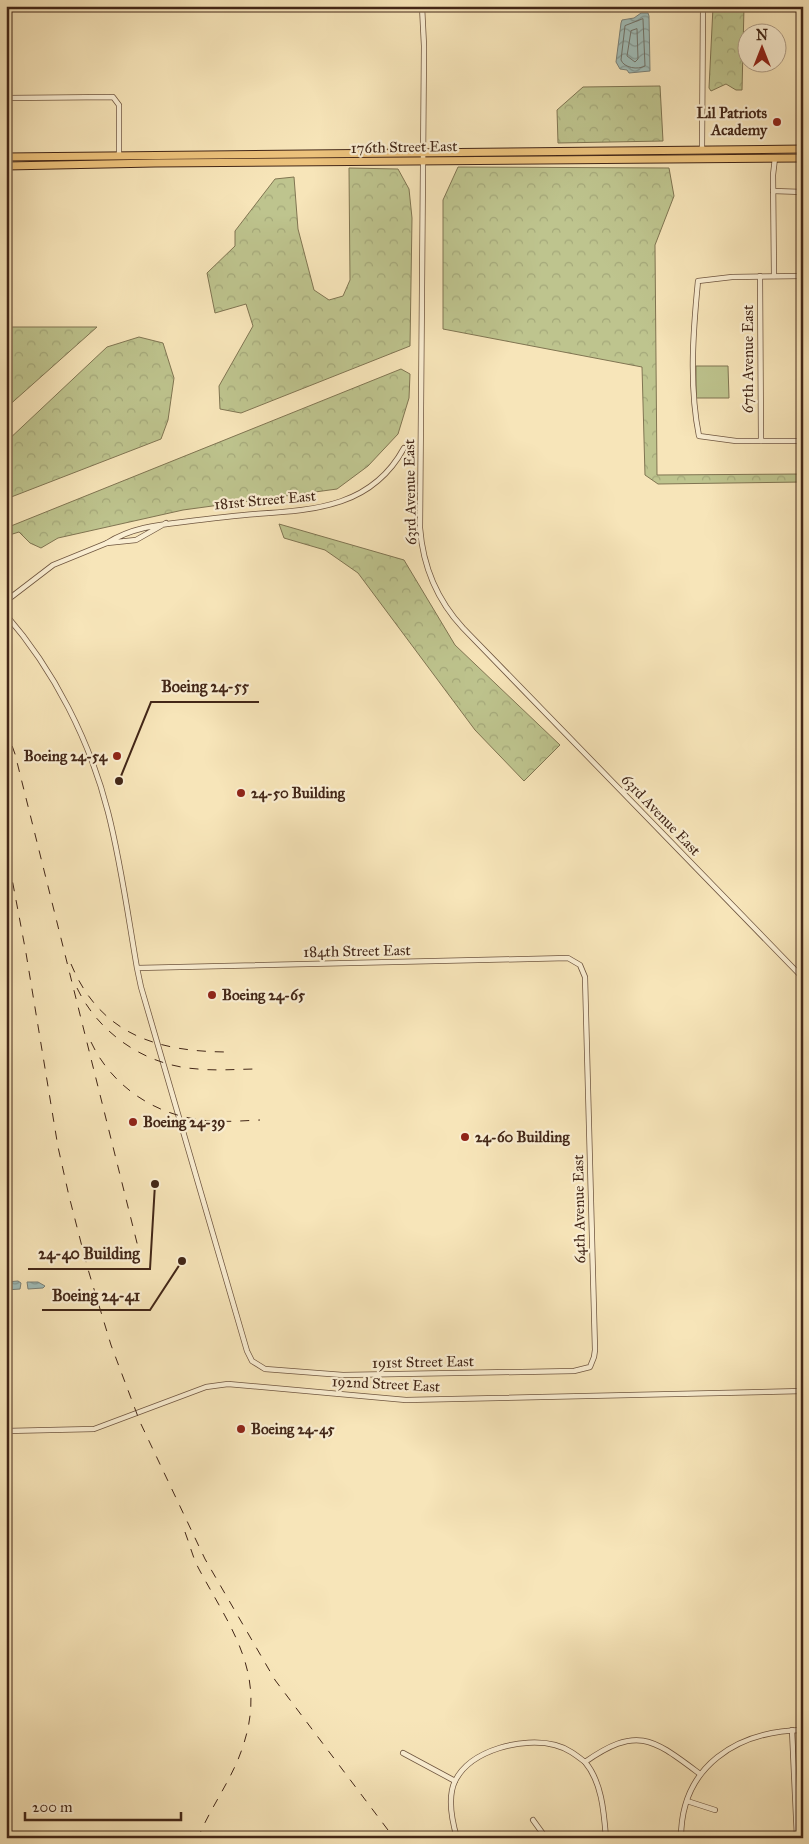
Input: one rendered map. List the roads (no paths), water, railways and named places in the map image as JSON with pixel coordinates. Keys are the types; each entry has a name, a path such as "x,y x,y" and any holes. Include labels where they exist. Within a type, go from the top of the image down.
{"main road":[{"name":"176th Street East","path":"6,157 423,151 803,149"},
{"path":"633,159 636,155 666,150"},
{"path":"310,162 342,156 343,152"},
{"path":"114,164 121,160 147,159 154,154"},
{"name":"176th Street East","path":"6,166 803,158"}],"street":[{"name":"63rd Avenue East","path":"422,6 424,46 420,528 424,557 434,585 443,604 463,628 803,978"},
{"path":"702,149 703,6"},
{"path":"6,98 108,96 117,100 119,105 119,155"},
{"path":"774,276 773,191 775,158"},
{"path":"773,191 803,192"},
{"path":"803,276 760,276 698,282 694,320 695,411 699,436 736,441 803,441"},
{"name":"67th Avenue East","path":"760,276 761,441"},
{"name":"181st Street East","path":"6,601 53,565 107,543 120,534 166,523 303,511 340,503 357,495 381,478 393,466 404,448"},
{"name":"181st Street East","path":"107,543 136,540 166,523"},
{"path":"6,615 52,678 90,757 112,828 137,968"},
{"name":"184th Street East","path":"137,968 568,958 577,963"},
{"name":"64th Avenue East","path":"577,963 582,967 585,977 587,1032 595,1350 590,1367"},
{"name":"191st Street East","path":"137,968 247,1351 252,1361 267,1369 343,1375 574,1371 590,1367"},
{"name":"192nd Street East","path":"6,1431 94,1429 206,1387 228,1384 406,1400 803,1391"},
{"path":"792,1730 797,1838"},
{"path":"681,1838 687,1801 700,1774 718,1756 740,1742 770,1733 803,1730"},
{"path":"585,1762 615,1744 630,1740 644,1741 661,1746 700,1774"},
{"path":"457,1838 451,1808 455,1781 472,1762 487,1752 507,1746 541,1744 556,1746 572,1752 585,1762 594,1775 601,1796 606,1838"},
{"path":"403,1752 455,1781"},
{"path":"687,1801 715,1810"},
{"path":"796,1813 803,1813"},
{"path":"533,1820 546,1838"}],"water":[{"path":"641,13 648,13 649,16 650,71 629,73 627,70 620,69 616,62 621,23 622,20 634,18"},
{"path":"18,1281 21,1283 20,1289 6,1290 6,1282"},
{"path":"27,1282 38,1282 45,1286 43,1288 28,1289"}],"railway":[{"path":"6,729 15,754 139,1251"},
{"path":"6,847 26,953 58,1147 69,1196 87,1266 111,1345 140,1422 205,1559 275,1680 394,1838"},
{"path":"71,964 84,988 99,1008 116,1023 135,1035 156,1043 179,1048 230,1052"},
{"path":"77,988 86,1005 111,1033 126,1045 160,1062 198,1069 259,1069"},
{"path":"91,1042 99,1057 120,1083 162,1110 203,1120 260,1120"},
{"path":"185,1532 193,1557 234,1634 248,1675 251,1697 249,1721 239,1758 198,1838"}],"place":[{"name":"Lil Patriots Academy","path":"777,122"},
{"name":"Boeing 24-54","path":"117,756"},
{"name":"Boeing 24-55","path":"119,781"},
{"name":"24-50 Building","path":"241,793"},
{"name":"Boeing 24-65","path":"212,995"},
{"name":"Boeing 24-39","path":"133,1122"},
{"name":"24-60 Building","path":"465,1137"},
{"name":"24-40 Building","path":"155,1184"},
{"name":"Boeing 24-41","path":"182,1261"},
{"name":"Boeing 24-45","path":"241,1429"}]}
